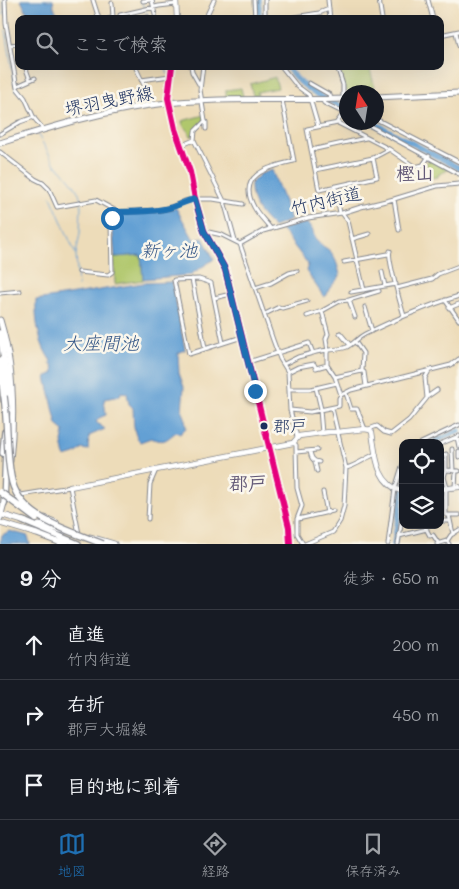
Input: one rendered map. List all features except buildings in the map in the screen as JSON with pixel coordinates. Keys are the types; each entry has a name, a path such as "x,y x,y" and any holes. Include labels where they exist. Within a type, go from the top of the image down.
{"highway":[{"path":"0,333 7,377 4,503"},
{"path":"0,360 8,424 11,477 19,498 30,510 45,520 102,544"},
{"path":"0,485 4,438 4,396"},
{"path":"0,492 42,522 92,544"},
{"path":"23,521 78,544"}],"main road":[{"path":"176,2 176,15"},
{"path":"171,70 168,103 180,146 190,172 204,231 225,269 289,526 290,544"},
{"path":"384,98 459,93"},
{"name":"堺羽曳野線","path":"0,143 98,114 168,103 339,99"},
{"path":"0,320 13,396 13,437 9,477 0,515 114,544"},
{"path":"70,487 294,443 298,437 367,429 372,432 378,470 382,477 398,491"},
{"path":"444,488 457,487"},
{"path":"0,523 63,543"}],"street":[{"path":"5,0 17,86 26,99 34,118 43,129"},
{"path":"93,0 98,15"},
{"path":"142,2 151,0 155,15"},
{"path":"208,15 214,0"},
{"path":"254,0 254,15"},
{"path":"264,0 265,15"},
{"path":"328,0 330,15"},
{"path":"379,0 381,15"},
{"path":"428,0 432,15"},
{"path":"124,15 176,2"},
{"path":"112,3 116,15"},
{"path":"128,8 130,13"},
{"path":"308,15 329,9"},
{"path":"444,34 458,31 459,46"},
{"path":"10,45 15,44"},
{"path":"26,70 30,80"},
{"path":"137,70 153,105"},
{"path":"192,70 200,87"},
{"path":"202,70 200,87 206,129"},
{"path":"284,70 297,86 309,95 318,126"},
{"path":"338,70 343,85"},
{"path":"141,80 170,76"},
{"path":"17,86 35,78"},
{"path":"309,84 331,98"},
{"path":"271,229 254,209 249,194 249,185 258,173 294,161 282,100"},
{"path":"322,101 339,111"},
{"path":"0,134 20,122 34,118"},
{"path":"339,119 336,122 307,129 319,190 377,177 373,158"},
{"path":"205,121 195,131 194,140 224,201 236,241"},
{"path":"336,122 389,149 415,166 423,165 428,156"},
{"path":"384,123 459,162"},
{"path":"378,130 459,174"},
{"path":"311,150 366,138"},
{"path":"180,146 194,140"},
{"path":"315,170 373,158 389,149"},
{"path":"0,152 43,183 49,189 57,207 96,200 118,212 160,210 195,199 213,199 243,204"},
{"name":"竹内街道","path":"240,244 262,231 308,218 341,213 437,186 459,184"},
{"path":"335,186 341,213 348,221 364,290"},
{"path":"394,199 398,230"},
{"path":"78,272 108,275 112,272 111,223 118,212"},
{"path":"204,231 222,235 240,244 278,352 288,372 290,410 298,437"},
{"path":"352,239 369,234"},
{"path":"344,262 389,252 404,316"},
{"path":"351,292 432,279 444,271 459,266"},
{"path":"255,288 296,271"},
{"path":"382,272 385,286"},
{"path":"192,279 206,348"},
{"path":"223,343 211,283 192,279 174,280 188,354 206,348 223,343 242,337"},
{"path":"0,293 20,290"},
{"path":"307,316 322,311 340,301 379,291"},
{"path":"214,298 231,294"},
{"path":"284,364 320,350 327,351 356,343 360,336 404,316 459,296"},
{"path":"349,300 355,317"},
{"path":"445,300 459,320"},
{"path":"265,314 279,307 282,308 307,301"},
{"path":"449,308 459,304"},
{"path":"365,307 372,331"},
{"path":"290,410 310,412 340,406 339,398 341,395 335,377 326,365 326,338 328,334 322,311"},
{"path":"340,333 350,345"},
{"path":"248,362 310,343 313,353"},
{"path":"356,343 362,353 362,371 364,372 366,386"},
{"path":"341,395 366,386 451,365 459,360"},
{"path":"288,372 298,367 314,364 316,368 326,365"},
{"path":"335,377 362,371"},
{"path":"427,397 425,378 429,371"},
{"path":"289,389 316,388 337,383"},
{"path":"316,388 322,433"},
{"path":"346,393 352,409 357,409 367,429 376,426 384,432 391,434 409,420 427,397 438,390"},
{"path":"294,443 296,444 296,488 302,506 297,520 297,534 304,544 333,532 340,521 344,506 346,468 336,432 332,408"},
{"path":"429,439 459,425"},
{"path":"444,442 458,436 459,447"},
{"path":"452,449 457,487"},
{"path":"296,452 317,450"},
{"path":"310,451 311,456 317,461 317,471"},
{"path":"459,451 459,457"},
{"path":"346,468 357,466 376,454"},
{"path":"444,455 446,454 444,484"},
{"path":"148,519 150,484 156,470"},
{"path":"446,470 456,471"},
{"path":"9,477 15,481 21,495 34,511 59,523 59,530"},
{"path":"21,495 70,487 79,534"},
{"path":"444,488 446,514 449,515 453,534"},
{"path":"388,544 398,491"},
{"path":"323,492 327,513"},
{"path":"324,497 328,496"},
{"path":"297,520 333,512"},
{"path":"449,515 459,515"},
{"path":"444,521 450,521"},
{"path":"398,544 400,529"},
{"path":"399,536 426,529 438,544 448,542 453,534 459,530"}],"green space":[{"path":"339,70 370,70 374,85 344,85"},
{"path":"275,77 278,88 257,92 258,95 253,95 250,84"},
{"path":"241,88 243,97 226,97 226,90"},
{"path":"204,115 204,121 192,137 182,121"},
{"path":"430,159 449,169 438,175 438,177 430,178 426,163"},
{"path":"141,255 143,280 115,284 114,257"}],"water":[{"path":"21,0 53,0 54,8 58,15 28,15"},
{"path":"272,170 291,220 273,227 256,207 251,190 251,183 260,174"},
{"name":"新ヶ池","path":"176,208 194,240 203,238 214,259 190,275 143,279 141,255 115,257 112,223 118,215 156,212"},
{"path":"306,223 311,228 316,240 332,253 339,270 340,276 324,297 306,271 308,264 281,229"},
{"name":"大座間池","path":"172,282 185,350 178,353 179,373 184,387 182,410 186,428 180,434 176,432 164,440 151,438 140,442 137,439 135,430 133,408 129,404 127,393 121,392 120,396 104,399 106,415 99,418 96,422 105,429 89,436 88,450 82,449 75,454 65,457 62,442 64,432 57,425 46,377 54,373 53,366 50,364 51,361 43,348 36,316 36,300 144,283"},
{"path":"10,531 28,536 30,544 0,544 2,535"}],"waterway":[{"path":"3,0 4,15"},
{"path":"140,0 144,7"},
{"path":"259,0 259,15"},
{"path":"146,11 148,15"},
{"path":"6,30 15,86"},
{"path":"166,70 168,74"},
{"path":"290,70 306,87 339,105"},
{"path":"15,88 21,96"},
{"path":"384,128 459,168"},
{"path":"38,135 56,166 61,169 74,185 81,201"},
{"path":"51,197 76,255 78,286"},
{"path":"76,254 80,233 81,204"},
{"path":"440,439 459,431"},
{"path":"394,544 399,512"}],"transit line":[{"path":"172,70 168,98 175,129 190,172 204,231 225,269 289,527 290,544"}],"place":[{"name":"郡戸","path":"264,426"}],"district":[{"name":"樫山","path":"415,173"},
{"name":"郡戸","path":"248,483"}],"route":[{"path":"112,218 118,212 160,210 195,199 204,231 225,269 255,391"}]}
